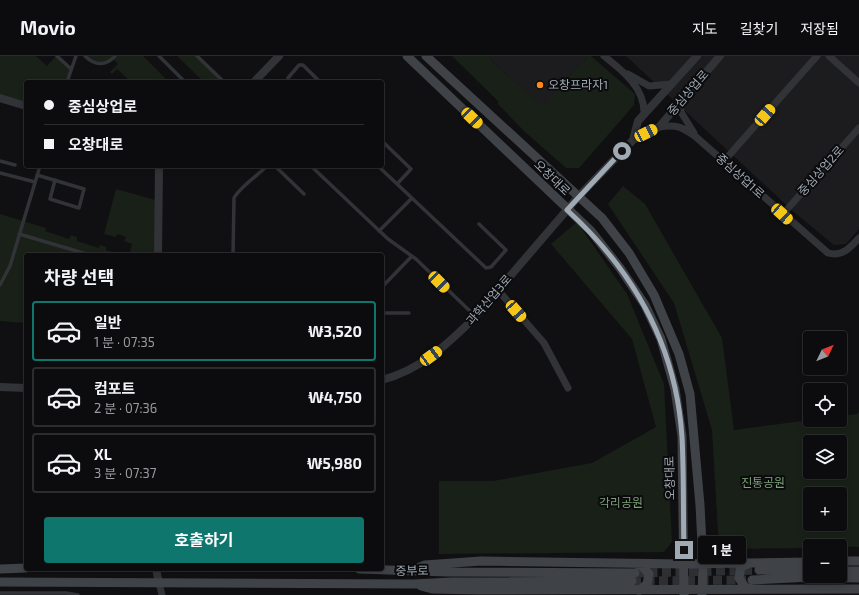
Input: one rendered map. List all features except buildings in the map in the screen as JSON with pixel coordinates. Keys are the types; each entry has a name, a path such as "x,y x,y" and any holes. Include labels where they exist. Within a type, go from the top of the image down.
{"main road":[{"name":"오창대로","path":"407,56 567,210 591,231 620,268 645,305 661,339 675,389 682,436 684,593"},
{"name":"오창대로","path":"426,56 602,218 629,253 654,295 679,354 690,394 704,564 702,593"},
{"path":"413,570 425,564 481,561 637,564 803,562"},
{"path":"847,561 859,561"},
{"path":"751,562 741,567 739,578 745,587 756,590"},
{"path":"637,564 642,566 649,574 647,584 639,590"},
{"path":"0,569 24,568"},
{"name":"중부로","path":"0,582 414,584 633,577 384,569"},
{"path":"759,570 803,571"},
{"path":"847,571 859,571"},
{"path":"752,580 811,577 859,578"},
{"path":"414,584 432,589 639,590 684,593 756,590 859,589"}],"street":[{"path":"256,80 279,56"},
{"path":"604,56 622,71 639,90 645,108 644,114"},
{"name":"중심상업로","path":"633,140 638,121 697,56"},
{"name":"중심상업로","path":"578,197 633,140 659,127 720,56"},
{"path":"724,161 817,56"},
{"path":"829,56 859,83"},
{"path":"622,71 649,86 672,84"},
{"path":"0,98 24,105"},
{"path":"680,102 681,112 696,137"},
{"path":"659,127 672,125 684,128 696,137"},
{"name":"중심상업2로","path":"782,214 859,128"},
{"name":"중심상업1로","path":"696,137 828,253 834,254 845,252 859,238"},
{"path":"158,253 159,168"},
{"name":"과학산업3로","path":"384,379 407,371 424,361 453,339 475,317 578,197"},
{"path":"498,290 544,343 568,388"},
{"path":"0,388 24,388"},
{"path":"156,571 162,595"}],"lane":[{"path":"57,56 71,69"},
{"path":"68,80 76,56"},
{"path":"85,56 96,64 104,64 111,61 115,56"},
{"path":"158,56 183,80"},
{"path":"197,56 222,80"},
{"path":"288,80 288,78 299,65 302,65 318,80"},
{"path":"384,143 411,169 397,184"},
{"path":"0,161 15,165"},
{"path":"0,285 10,266 39,168"},
{"path":"233,253 234,198 237,192 265,168"},
{"path":"277,168 304,194"},
{"path":"314,168 379,231 412,256 475,317"},
{"path":"380,168 486,268 491,267 506,250 479,224"},
{"path":"0,173 35,182"},
{"path":"37,175 55,180 84,189 79,208 50,199 55,180"},
{"path":"379,231 412,198"},
{"path":"19,234 83,253"},
{"path":"384,285 412,256"},
{"path":"384,313 408,313"},
{"path":"0,593 66,593 78,595"}],"shaded area":[{"name":"오창프라자1","path":"489,56 588,56 542,107 495,64"},
{"path":"626,56 859,56 859,229 846,244 834,245 795,213"}],"green space":[{"path":"0,56 36,56 47,66 56,56 71,69 68,80 24,80 24,105 0,98"},
{"path":"86,56 143,56 167,80 129,80 117,69 112,74 110,72 118,64 113,59 96,64"},
{"path":"177,56 197,56 219,77 217,80 202,80"},
{"path":"452,56 489,56 495,64 542,106 588,56 591,56 635,94 634,105 579,168 566,168 524,131 498,104 498,101"},
{"name":"진통공원","path":"623,186 645,204 722,338 734,430 803,421 803,427 847,427 847,415 857,414 859,412 859,547 847,547 847,539 803,539 803,548 719,549 712,430 674,303 608,204"},
{"path":"116,189 159,201 158,253 130,253 132,244 124,241 126,237 117,234 116,237 104,234"},
{"path":"0,214 46,228 45,231 69,239 71,235 77,237 77,241 99,248 100,245 106,247 106,250 116,253 24,253 24,323 0,321"},
{"name":"각리공원","path":"577,222 627,294 664,384 672,542 664,552 439,554 439,481 493,481 592,463 656,427 632,339 551,244"}],"tunnel":[{"path":"635,573 759,570"},
{"path":"632,581 746,580"}],"place":[{"name":"오창프라자1","path":"540,85"}],"route":[{"path":"622,151 567,210 591,231 620,268 645,305 661,339 675,389 682,436 684,550"}]}
